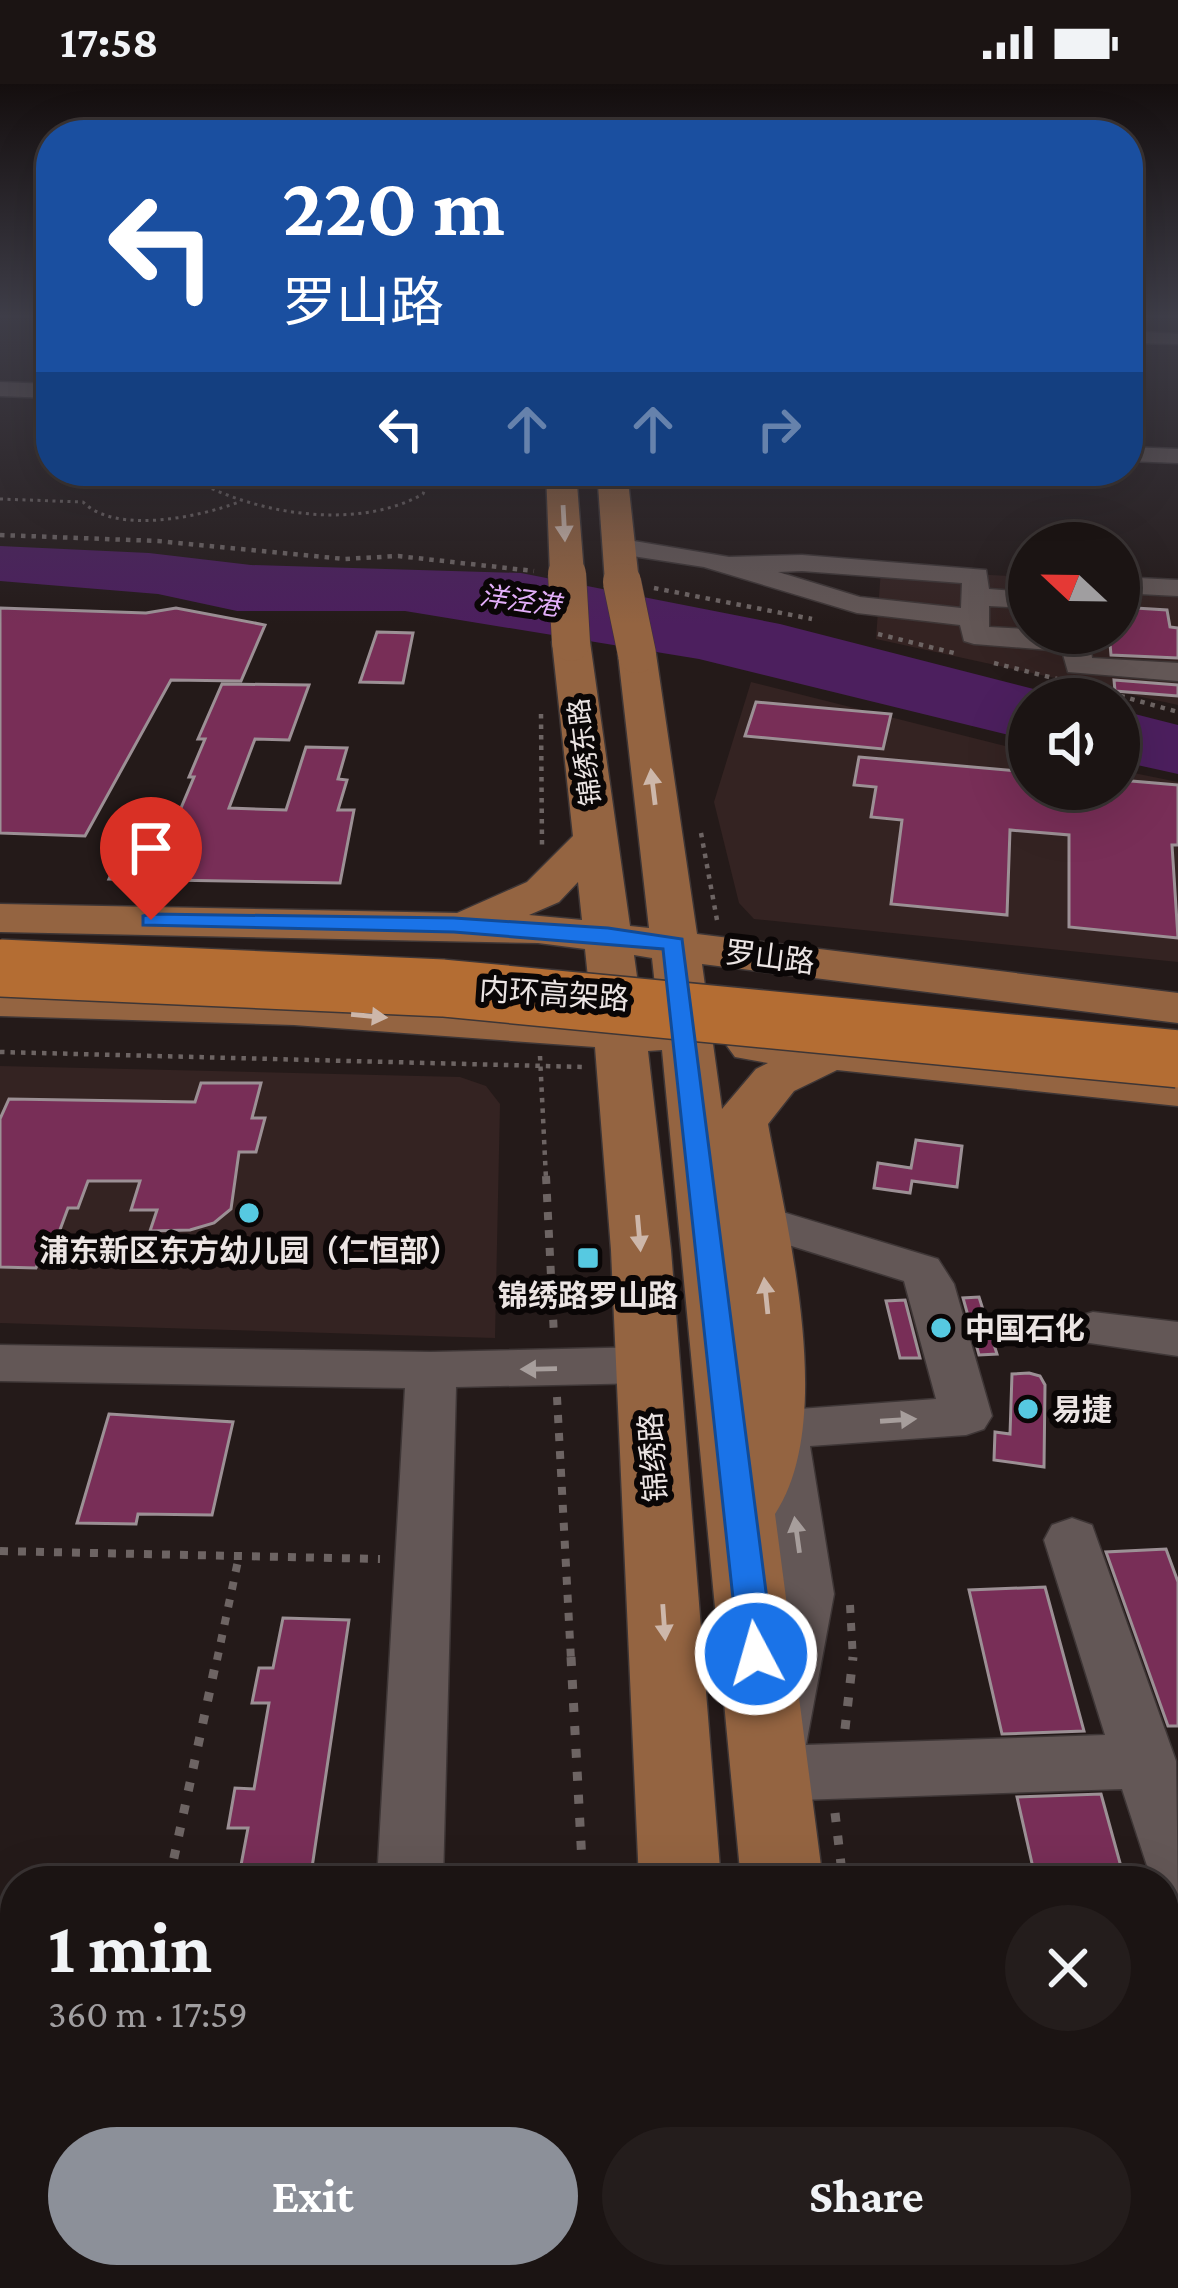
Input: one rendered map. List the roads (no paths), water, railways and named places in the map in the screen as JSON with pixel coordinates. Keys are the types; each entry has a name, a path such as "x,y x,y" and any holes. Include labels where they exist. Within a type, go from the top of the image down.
{"highway":[{"name":"内环高架路","path":"0,945 496,963 771,985 1178,1028"},
{"name":"内环高架路","path":"0,968 313,976 634,999 1178,1059"}],"main road":[{"name":"锦绣东路","path":"562,486 571,641 608,934 588,1068"},
{"path":"614,486 687,1039 780,1866"},
{"path":"454,925 543,892 596,839"},
{"path":"663,871 717,918 808,962"},
{"name":"罗山路","path":"0,918 454,925 608,934 1178,1008"},
{"path":"0,1001 294,1010 492,1026 588,1068 687,1039 1178,1090"},
{"path":"492,1026 588,1068"},
{"path":"743,1534 779,1412 740,1121 775,1080 829,1054"},
{"name":"锦绣路","path":"588,1068 647,1365 679,1866"}],"street":[{"path":"1143,444 1178,444"},
{"path":"1143,447 1178,456"},
{"path":"622,564 668,551 857,605 1008,599"},
{"path":"729,565 802,563 974,597 1008,586"},
{"path":"1140,586 1178,588"},
{"path":"974,597 974,635 1008,636"},
{"path":"1079,654 1079,666 1178,672"},
{"path":"756,1219 921,1270 930,1284 966,1416 779,1412 806,1594 770,1774 1145,1761"},
{"path":"1093,1329 1178,1340"},
{"path":"0,1363 431,1370 647,1365"},
{"path":"411,1866 431,1370"},
{"path":"1072,1540 1178,1866"}],"water":[{"name":"洋泾港","path":"0,546 149,553 251,565 521,573 780,624 1008,682 1008,735 699,659 405,611 237,611 158,594 0,581"},
{"path":"1140,715 1178,725 1178,774 1140,766"}],"place":[{"name":"浦东新区东方幼儿园（仁恒部）","path":"249,1213"},
{"name":"锦绣路罗山路","path":"588,1258"},
{"name":"中国石化","path":"941,1328"},
{"name":"易捷","path":"1028,1409"}]}
